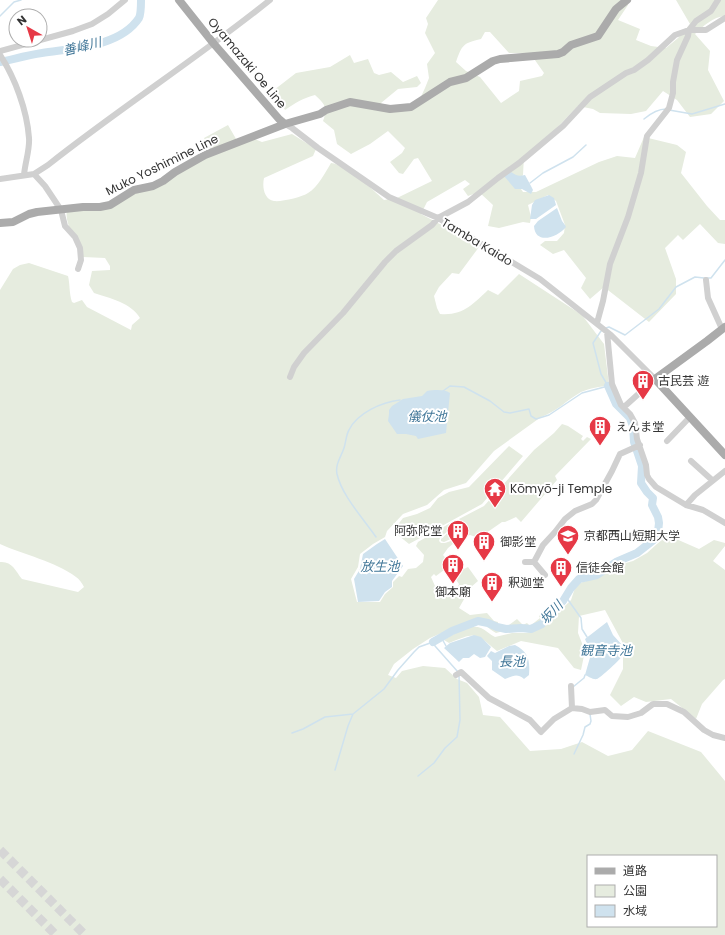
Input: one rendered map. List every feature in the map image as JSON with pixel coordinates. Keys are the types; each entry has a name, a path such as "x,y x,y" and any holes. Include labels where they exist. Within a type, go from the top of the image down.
{"main road":[{"name":"Oyamazaki Oe Line","path":"179,0 214,44 285,124 320,114 326,110 350,102 390,108 411,108 450,82 466,78 493,61 500,59 558,54 563,52 571,45 598,36 616,9 627,0"},
{"name":"Muko Yoshimine Line","path":"0,223 13,222 29,214 37,212 110,205 134,190 153,186 163,181 175,172 205,155 285,124"},
{"path":"724,328 655,379 725,454"}],"street":[{"path":"0,51 73,31 92,24 108,14 125,0"},
{"path":"0,179 34,174 48,165 78,141 214,44 270,0"},
{"path":"597,324 610,264 628,217 641,173 647,136 669,108 677,60 688,36 689,30 696,21 711,11 718,0"},
{"path":"290,377 294,367 304,352 342,313 396,251 432,225 438,218 468,202 531,154 538,146 562,126 590,97 648,60 675,35 689,30 706,30 725,18"},
{"path":"0,55 6,65 21,100 29,138 24,175"},
{"name":"Tamba Kaido","path":"285,124 389,197 438,218 540,279 607,332 655,379"},
{"path":"34,174 45,186 61,210 65,226 75,237 80,248 81,260 78,269"},
{"path":"706,280 708,298 724,328"},
{"path":"607,332 612,384 616,395 635,423 637,446 646,465 647,475 652,484 686,505 703,510 725,524"},
{"path":"624,407 655,379"},
{"path":"667,440 690,417"},
{"path":"534,562 543,545 565,519 575,511 592,504 596,500 620,454 637,446"},
{"path":"691,461 712,480"},
{"path":"686,505 712,480 725,471"},
{"path":"525,562 534,562 545,575"},
{"path":"456,674 488,698 530,720 541,732 557,716 574,708 582,708 590,712 605,710 612,716 628,717 641,713 653,704 667,704 684,712 704,730 713,735 725,738"},
{"path":"571,686 574,708"}],"green space":[{"path":"438,0 629,0 628,5 618,20 640,29 636,40 651,46 666,48 678,38 690,24 676,0 725,0 725,16 712,20 695,34 710,51 708,70 724,101 711,114 690,117 677,100 663,91 646,111 631,114 600,113 593,109 578,106 549,136 524,156 523,175 517,183 523,192 536,192 599,162 617,156 635,158 644,137 677,145 686,152 681,173 720,220 725,220 725,244 718,243 700,224 683,240 678,235 665,248 676,279 676,294 649,322 604,287 590,299 581,288 586,278 564,250 553,254 540,245 545,241 557,241 564,233 565,225 556,201 548,195 528,205 531,217 530,223 523,222 499,228 488,226 493,205 479,192 468,196 463,189 470,184 465,180 427,202 421,214 479,247 459,274 452,273 439,287 434,296 440,314 455,313 467,308 488,290 498,295 519,274 582,315 604,344 609,385 581,392 552,412 541,417 494,451 466,483 444,490 427,505 403,514 387,531 385,537 360,554 358,567 351,579 357,602 380,602 385,594 393,587 393,582 399,576 402,577 408,569 416,568 423,562 424,555 416,546 418,542 452,522 451,528 440,538 439,541 444,543 460,538 448,548 443,555 450,563 436,576 434,574 431,577 435,586 439,585 447,593 459,584 452,574 462,567 464,569 468,567 478,581 471,587 459,608 470,615 487,613 494,621 498,622 498,625 505,628 517,619 523,625 527,623 530,626 540,618 539,616 547,609 551,610 544,620 535,626 526,629 511,629 496,633 485,625 477,622 470,623 454,630 453,628 430,638 413,649 394,664 388,675 396,678 402,671 423,666 445,668 457,679 467,683 479,697 483,715 500,717 530,751 561,749 582,742 608,756 632,750 648,731 701,752 725,781 725,935 0,935 0,562 8,563 15,569 22,579 78,592 84,587 77,578 68,571 49,562 0,544 0,290 13,269 20,265 29,263 68,276 72,302 74,303 82,300 87,307 131,330 132,325 140,318 136,313 131,308 120,302 94,293 89,285 92,271 110,270 110,266 105,258 83,257 69,228 67,211 109,208 134,192 143,191 210,149 204,138 228,125 239,144 252,138 262,142 292,134 316,149 313,156 264,178 264,192 268,198 274,201 292,199 308,193 318,184 331,163 352,173 384,200 397,198 432,181 418,158 414,159 403,174 399,173 390,162 402,153 405,148 388,131 370,144 351,154 337,144 334,130 323,121 325,106 315,95 299,101 285,110 274,90 296,73 330,67 350,55 354,63 368,59 374,73 379,75 391,72 403,82 417,76 421,83 417,87 398,89 381,103 384,109 407,111 419,101 429,78 427,64 435,53 425,33 428,24 426,18","holes":["485,32 490,32 509,53 530,53 544,73 542,76 520,81 519,91 501,103 480,77 466,71 456,62 464,46 470,42 481,39"]},
{"path":"562,424 568,426 583,436 581,439 583,441 587,437 591,439 555,476 557,480 521,522 516,517 502,522 479,538 470,535 465,537 457,536 444,542 441,541 441,539 452,529 454,521 458,524 461,521 459,519 484,506 534,450"},
{"path":"509,446 523,456 482,504 409,544 393,531 403,518 430,508 438,498 449,492 469,487"},
{"path":"667,535 699,549 714,540 725,543 725,546 713,561 725,570 725,679 702,704 696,719 671,699 646,702 634,697 621,706 610,695 623,669 625,647 605,610 579,616 578,633 585,651 581,670 574,668 558,648 521,641 497,651 484,640 475,636 465,637 449,643 444,640 457,632 472,627 481,628 495,637 512,633 526,633 535,631 546,625 571,600 575,588 580,583 599,577 615,566 633,561 647,553"},
{"path":"497,575 501,577 501,579 493,590 489,591 486,585"}],"water":[{"path":"511,172 519,176 525,175 533,190 531,194 522,189 515,189 504,176"},
{"path":"549,195 554,198 556,205 536,219 530,219 532,205 535,200"},
{"path":"557,208 566,227 552,237 542,238 538,236 535,232 534,226 538,221"},
{"name":"儀仗池","path":"442,390 450,393 446,433 418,439 416,436 397,434 388,421 389,410 392,406 403,399 422,396 427,391"},
{"name":"放生池","path":"385,539 403,566 392,581 392,587 385,592 379,601 358,602 354,579 360,569 363,554"},
{"name":"観音寺池","path":"607,622 613,635 623,646 624,650 622,657 619,660 602,676 594,679 585,675 591,654 585,639"},
{"path":"474,635 481,637 491,647 485,657 480,658 474,654 469,658 463,658 459,662 444,648 450,643"},
{"name":"長池","path":"515,645 528,657 529,675 524,679 522,677 513,676 505,679 492,670 492,661 487,656 491,651 495,653 509,646"}],"waterway":[{"path":"0,16 14,2 21,0"},
{"name":"善峰川","path":"0,62 95,44 120,35 131,28 139,18 141,12 141,0"},
{"path":"669,110 692,114 725,104"},
{"path":"644,119 654,112 666,109"},
{"path":"530,183 543,173 573,157 586,145"},
{"path":"606,328 609,327 625,335 659,309 676,287 695,277 711,278 725,260"},
{"path":"443,391 450,386 464,387 490,401 504,412 510,413 529,409 531,416 536,419 549,415 582,393 608,386 601,374 593,343 603,330"},
{"name":"坂川","path":"433,642 452,631 478,621 506,629 531,629 542,624 553,610 563,601 579,579 597,575 616,562 637,553 656,538 659,523 658,517 652,505 653,498 641,483 642,466 634,442 633,426 630,418 616,404 608,386"},
{"path":"376,537 348,499 337,474 337,467 348,432 358,418 371,409 386,403 400,400"},
{"path":"566,597 581,618 582,629 587,637"},
{"path":"441,637 446,646"},
{"path":"335,770 353,714 384,689 398,670 419,647 433,642 458,672"},
{"path":"418,776 434,763 445,748 457,737 460,720 459,675"},
{"path":"573,687 584,678 585,675"},
{"path":"292,733 325,717 353,714"},
{"path":"574,754 585,727 590,724 590,714"}],"tunnel":[{"path":"0,850 85,935"},
{"path":"0,879 56,935"}],"place":[{"name":"古民芸 遊","path":"643,400"},
{"name":"えんま堂","path":"600,446"},
{"name":"Kōmyō-ji Temple","path":"495,508"},
{"name":"阿弥陀堂","path":"458,550"},
{"name":"京都西山短期大学","path":"568,556"},
{"name":"御影堂","path":"484,562"},
{"name":"御本廟","path":"453,584"},
{"name":"信徒会館","path":"561,588"},
{"name":"釈迦堂","path":"492,602"}]}
